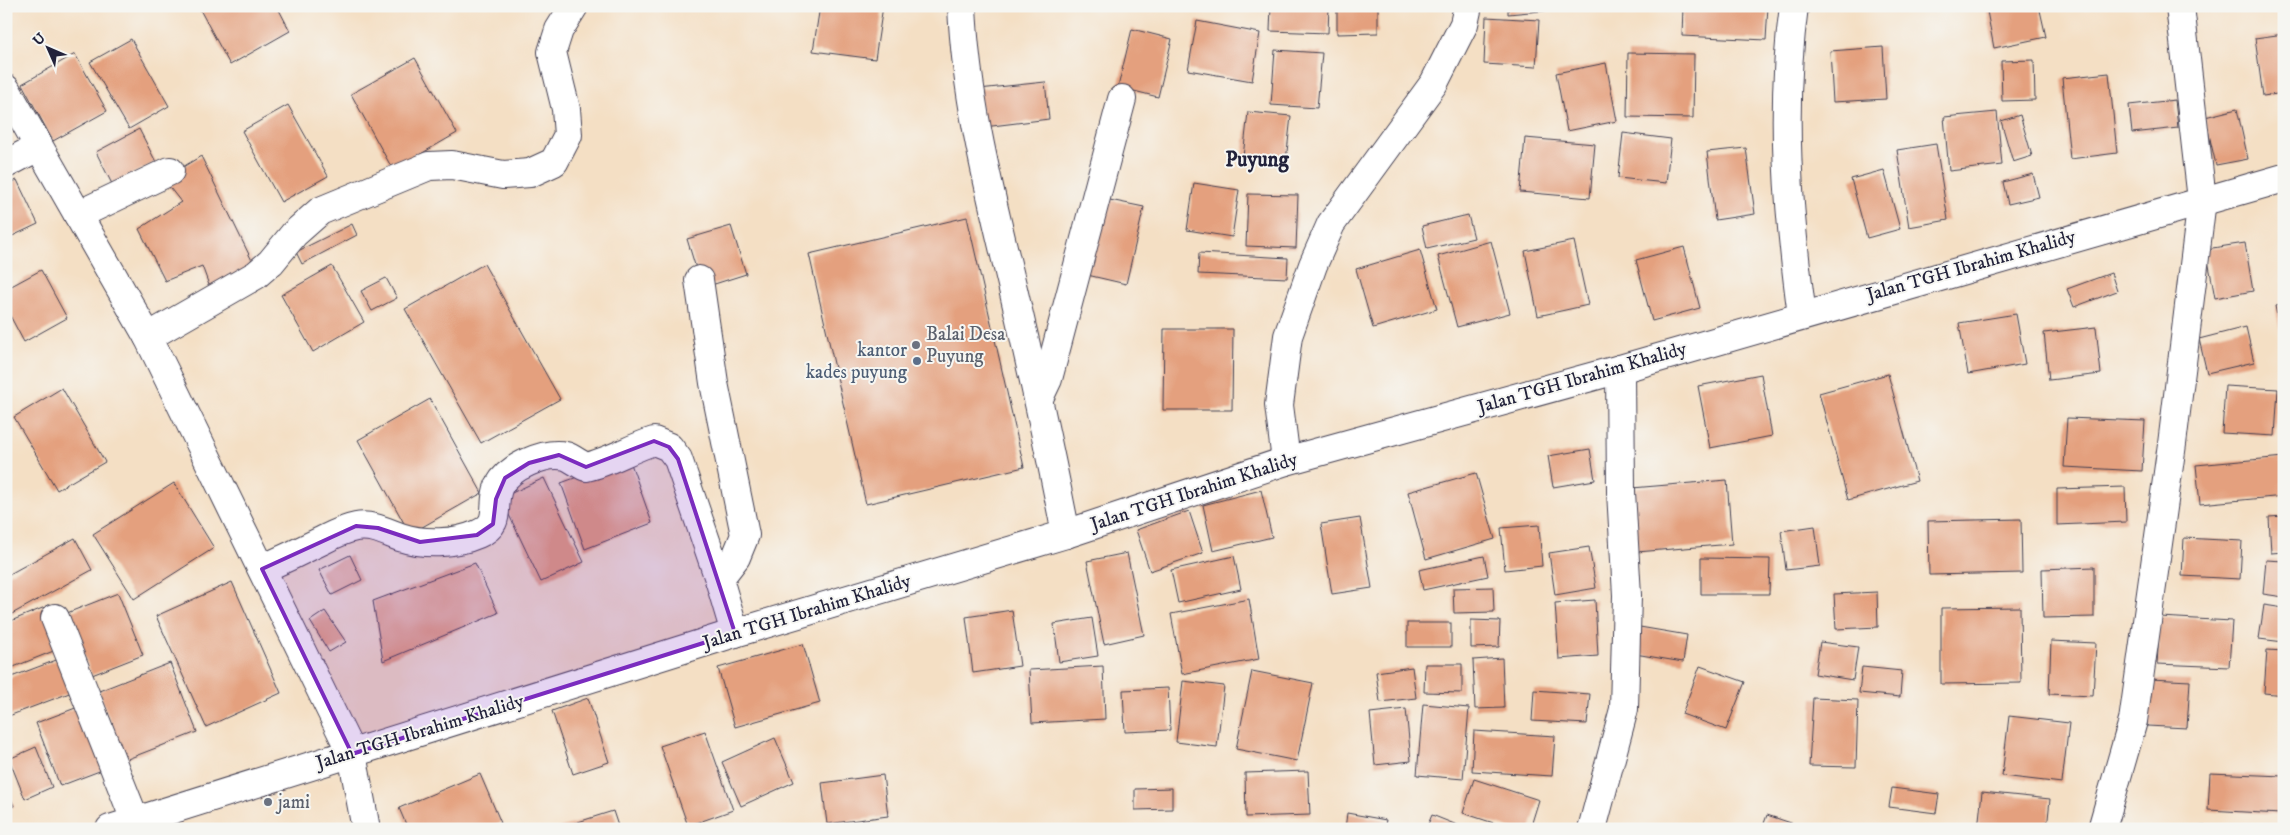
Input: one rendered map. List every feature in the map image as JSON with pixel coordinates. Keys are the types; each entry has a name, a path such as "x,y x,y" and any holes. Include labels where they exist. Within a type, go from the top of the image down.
{"street":[{"path":"148,337 256,275 271,262 294,234 320,211 429,166 452,165 504,176 530,173 554,162 568,135 566,108 552,52 559,30 574,6"},
{"path":"962,6 964,50 974,114 991,196 1039,398 1066,534"},
{"path":"1286,461 1279,405 1288,336 1313,265 1331,224 1434,83 1464,24 1468,6"},
{"path":"1794,6 1790,41 1786,123 1788,199 1802,315"},
{"path":"2102,829 2133,721 2172,444 2202,200 2180,6"},
{"path":"6,90 148,337 262,569 352,754 366,829"},
{"path":"1039,398 1048,379 1122,99"},
{"path":"6,164 38,147"},
{"path":"78,216 170,171"},
{"name":"Jalan TGH Ibrahim Khalidy","path":"110,829 735,633 1066,534 1286,461 1620,369 1802,315 2284,178"},
{"path":"699,280 714,383 745,535 736,557 719,579"},
{"path":"1592,829 1624,709 1627,595 1621,492 1620,369"},
{"path":"262,569 356,526 378,528 400,537 420,542 442,542 477,535 487,530 493,524 499,487 505,478 529,463 550,455 559,455 568,457 586,467 654,441 669,447 678,459 719,579 735,633"},
{"path":"55,618 135,820"}],"highlighted area":[{"path":"654,441 669,447 678,459 735,633 352,754 262,569 356,526 378,528 420,542 477,535 493,524 496,499 505,478 529,463 559,455 586,467"}],"building":[{"path":"198,6 277,6 290,31 230,65"},
{"path":"820,6 883,6 875,59 813,51"},
{"path":"1271,6 1329,6 1328,33 1270,31"},
{"path":"1337,6 1378,6 1378,33 1337,34"},
{"path":"1508,6 1574,6 1574,8 1508,14"},
{"path":"1683,6 1768,6 1766,40 1682,36"},
{"path":"1986,6 2039,6 2046,37 1994,48"},
{"path":"1486,17 1539,20 1536,67 1484,64"},
{"path":"1197,21 1260,33 1252,81 1188,70"},
{"path":"1132,29 1172,39 1158,97 1118,87"},
{"path":"2284,34 2284,93 2263,96 2255,38"},
{"path":"131,39 169,106 129,129 90,62"},
{"path":"1883,47 1886,99 1833,102 1830,51"},
{"path":"1275,50 1322,53 1317,108 1271,105"},
{"path":"1628,53 1694,54 1693,118 1627,117"},
{"path":"75,54 107,111 53,141 22,84"},
{"path":"415,58 457,133 393,170 351,94"},
{"path":"2034,60 2035,100 2002,101 2001,61"},
{"path":"1606,63 1617,121 1567,131 1556,73"},
{"path":"2109,73 2117,153 2070,159 2062,78"},
{"path":"1045,82 1049,119 984,127 979,89"},
{"path":"2175,100 2178,128 2132,133 2129,105"},
{"path":"288,105 328,176 281,202 242,131"},
{"path":"2237,109 2248,159 2216,165 2205,117"},
{"path":"1248,112 1291,116 1286,161 1243,157"},
{"path":"1997,112 2002,165 1949,171 1944,117"},
{"path":"2020,115 2032,156 2013,162 2001,121"},
{"path":"139,129 156,162 112,184 96,152"},
{"path":"1623,133 1671,139 1666,183 1618,178"},
{"path":"1525,138 1595,144 1590,198 1520,192"},
{"path":"1936,144 1948,220 1909,227 1897,150"},
{"path":"1746,148 1755,214 1715,220 1707,152"},
{"path":"201,156 258,273 213,296 202,266 165,281 139,229 181,202 163,179"},
{"path":"1884,170 1900,229 1867,238 1851,179"},
{"path":"2033,174 2039,197 2008,204 2003,182"},
{"path":"17,180 38,224 6,239 6,185"},
{"path":"1194,183 1239,190 1232,237 1187,230"},
{"path":"1248,194 1298,195 1296,248 1246,246"},
{"path":"1100,198 1144,207 1126,284 1083,274"},
{"path":"1468,215 1474,238 1427,249 1422,226"},
{"name":"kantor kades puyung","path":"967,217 1024,467 866,504 809,254"},
{"path":"352,224 357,235 302,264 296,252"},
{"path":"731,226 746,274 702,288 687,239"},
{"path":"1491,241 1510,313 1457,327 1438,256"},
{"path":"1574,241 1588,305 1538,316 1525,251"},
{"path":"2245,243 2253,291 2215,298 2206,249"},
{"path":"1684,247 1700,308 1652,321 1636,260"},
{"path":"1420,250 1437,309 1373,328 1356,269"},
{"path":"1199,253 1288,258 1287,278 1198,274"},
{"path":"484,264 560,399 481,443 405,309"},
{"path":"332,266 364,322 313,352 281,295"},
{"path":"41,270 67,318 24,342 6,308 6,289"},
{"path":"2111,273 2117,291 2074,307 2067,289"},
{"path":"386,278 397,298 372,311 361,291"},
{"path":"2284,304 2284,343 2283,343 2275,306"},
{"path":"2016,314 2025,364 1968,374 1959,323"},
{"path":"2096,327 2101,374 2049,380 2044,333"},
{"path":"2246,327 2254,362 2207,373 2199,339"},
{"path":"1164,329 1233,329 1232,410 1163,410"},
{"path":"1761,374 1772,436 1710,448 1698,386"},
{"path":"1888,374 1917,481 1848,500 1819,393"},
{"path":"2225,386 2278,389 2275,436 2222,433"},
{"path":"62,388 105,462 57,490 14,417"},
{"path":"430,399 482,493 410,534 358,440"},
{"path":"2067,418 2145,421 2142,471 2064,467"},
{"path":"1590,449 1595,480 1553,487 1548,456"},
{"path":"2284,457 2284,496 2200,504 2196,465"},
{"path":"629,458 652,523 585,549 561,483"},
{"path":"1476,473 1495,539 1426,559 1408,492"},
{"path":"544,478 584,562 541,582 501,498"},
{"path":"1727,480 1732,544 1637,552 1632,488"},
{"path":"174,483 214,548 134,599 93,534"},
{"path":"2125,487 2126,522 2057,525 2057,489"},
{"path":"1261,490 1272,537 1213,551 1203,505"},
{"path":"1189,511 1203,553 1150,571 1136,530"},
{"path":"2284,516 2284,552 2271,553 2269,517"},
{"path":"1360,518 1372,588 1332,594 1321,524"},
{"path":"2021,519 2022,573 1929,575 1928,521"},
{"path":"1539,525 1542,566 1505,570 1501,528"},
{"path":"1815,526 1820,566 1786,570 1781,531"},
{"path":"75,538 92,570 10,615 6,608 6,576"},
{"path":"2184,538 2242,541 2240,579 2182,576"},
{"path":"1589,547 1596,588 1555,595 1549,553"},
{"path":"1127,553 1144,635 1104,644 1087,561"},
{"path":"350,555 362,580 332,595 319,570"},
{"path":"1234,556 1241,589 1178,603 1171,570"},
{"path":"1484,556 1488,576 1423,590 1419,570"},
{"path":"1701,558 1770,559 1769,594 1701,594"},
{"path":"2266,560 2284,561 2284,597 2263,594"},
{"path":"475,563 498,613 383,661 373,601"},
{"path":"2094,567 2094,617 2043,618 2042,569"},
{"path":"232,582 281,693 206,727 156,616"},
{"path":"1493,587 1494,612 1454,613 1453,588"},
{"path":"1877,592 1878,627 1836,629 1834,594"},
{"path":"118,593 143,655 92,675 67,613"},
{"path":"1249,599 1259,659 1182,674 1171,614"},
{"path":"1595,600 1598,656 1559,659 1555,603"},
{"path":"2264,605 2284,608 2284,642 2259,639"},
{"path":"45,607 61,648 6,670 6,623"},
{"path":"2020,607 2021,683 1941,684 1941,608"},
{"path":"1012,610 1020,666 973,673 966,617"},
{"path":"325,611 346,642 329,652 310,621"},
{"path":"2160,617 2232,621 2229,667 2157,664"},
{"path":"1092,618 1098,656 1059,662 1054,624"},
{"path":"1471,620 1500,621 1499,647 1471,648"},
{"path":"1407,623 1451,623 1451,647 1407,647"},
{"path":"1634,626 1687,635 1683,662 1629,653"},
{"path":"2051,641 2096,643 2093,696 2049,694"},
{"path":"1820,642 1858,647 1853,680 1815,674"},
{"path":"803,644 820,703 735,727 718,668"},
{"path":"2267,650 2284,651 2284,695 2264,693"},
{"path":"67,656 80,689 6,717 6,679"},
{"path":"1502,658 1504,708 1475,709 1473,660"},
{"path":"170,663 197,732 125,760 99,691"},
{"path":"1425,664 1462,664 1462,693 1424,692"},
{"path":"1103,666 1105,719 1032,723 1029,670"},
{"path":"1700,666 1745,682 1726,730 1682,714"},
{"path":"1412,667 1416,698 1380,702 1376,672"},
{"path":"1862,667 1902,671 1900,697 1859,693"},
{"path":"1252,671 1313,683 1297,761 1236,749"},
{"path":"2150,679 2190,681 2187,728 2147,726"},
{"path":"1183,681 1224,686 1217,747 1176,742"},
{"path":"1168,688 1170,730 1125,732 1123,690"},
{"path":"1534,690 1590,694 1587,724 1532,721"},
{"path":"588,698 609,762 573,774 552,711"},
{"path":"1813,698 1858,700 1856,767 1809,766"},
{"path":"86,704 110,767 60,786 36,723"},
{"path":"1423,704 1469,708 1463,779 1417,775"},
{"path":"1406,709 1411,761 1375,765 1370,713"},
{"path":"2009,716 2069,723 2062,783 2002,776"},
{"path":"705,731 733,810 688,826 660,746"},
{"path":"1474,731 1555,736 1552,776 1472,771"},
{"path":"775,738 794,782 741,806 722,762"},
{"path":"36,747 52,787 25,799 9,759"},
{"path":"1308,771 1310,815 1246,817 1245,773"},
{"path":"2210,773 2283,776 2281,814 2208,810"},
{"path":"480,774 501,823 489,829 408,829 399,808"},
{"path":"883,775 888,816 827,824 822,783"},
{"path":"1474,779 1539,800 1530,829 1512,829 1463,813"},
{"path":"6,787 14,806 6,809"},
{"path":"1172,788 1172,809 1135,810 1135,789"},
{"path":"1892,788 1939,794 1936,813 1889,807"},
{"path":"1982,792 2050,799 2047,829 1978,829"},
{"path":"613,811 619,829 559,829 559,828"},
{"path":"1347,813 1386,820 1384,829 1345,829"},
{"path":"1432,815 1467,829 1426,829"},
{"path":"1767,815 1806,828 1806,829 1762,829"},
{"path":"2230,825 2230,829 2188,829 2188,827"},
{"path":"1157,826 1203,827 1203,829 1157,829"}],"place":[{"name":"Balai Desa Puyung","path":"916,345"},
{"name":"kantor kades puyung","path":"917,361"},
{"name":"jami","path":"268,802"}],"district":[{"name":"Puyung","path":"1257,160"}]}
